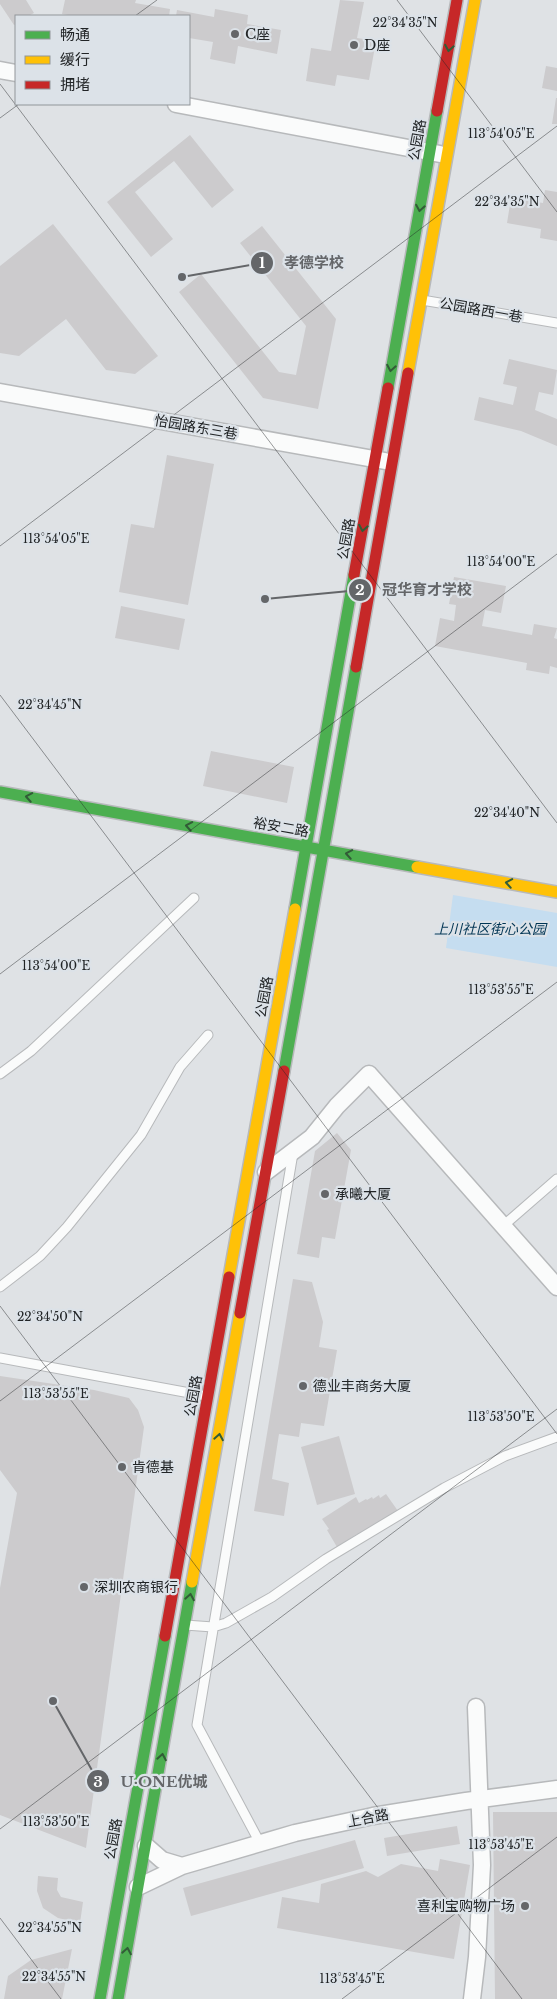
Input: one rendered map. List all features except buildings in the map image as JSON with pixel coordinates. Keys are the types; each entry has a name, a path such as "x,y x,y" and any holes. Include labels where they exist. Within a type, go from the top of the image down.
{"main road":[{"name":"公园路","path":"100,1999 457,0"},
{"path":"118,1999 266,1172 325,866 323,850 475,0"},
{"name":"裕安二路","path":"0,792 557,892"},
{"path":"288,859 325,866"}],"street":[{"path":"0,70 15,73"},
{"path":"181,105 447,156"},
{"name":"怡园路东三巷","path":"0,392 393,462"},
{"path":"266,1172 312,1137 337,1106 369,1074 557,1287"},
{"path":"472,1999 477,1957 482,1864 476,1707"},
{"name":"上合路","path":"138,1887 182,1866 260,1843 373,1816 557,1789"},
{"path":"146,1846 162,1860 182,1866"}],"lane":[{"name":"公园路西一巷","path":"404,297 557,323"},
{"path":"0,1074 31,1051 194,898"},
{"path":"0,1286 40,1256 67,1227 141,1135 180,1067 208,1035"},
{"path":"260,1843 197,1725 293,1153"},
{"path":"503,1226 557,1179"},
{"path":"0,1358 208,1396"},
{"path":"185,1625 213,1627 226,1623 272,1597 326,1559 444,1488 505,1456 557,1437"}],"green space":[{"name":"上川社区街心公园","path":"453,895 557,913 557,967 446,948"}],"traffic: fast":[{"path":"388,388 437,111"},
{"path":"295,909 354,575"},
{"path":"284,1071 356,667"},
{"path":"0,792 417,867"},
{"path":"118,1999 192,1582"},
{"path":"100,1999 165,1636"}],"traffic: slow":[{"path":"408,373 475,0"},
{"path":"417,867 557,892"},
{"path":"229,1277 295,909"},
{"path":"192,1582 240,1313"}],"traffic: jam":[{"path":"437,111 457,0"},
{"path":"356,667 408,373"},
{"path":"354,575 388,388"},
{"path":"240,1313 284,1071"},
{"path":"165,1636 229,1277"}],"place":[{"name":"C座","path":"235,34"},
{"name":"D座","path":"354,45"},
{"name":"孝德学校","path":"182,277"},
{"name":"冠华育才学校","path":"265,599"},
{"name":"承曦大厦","path":"325,1194"},
{"name":"德业丰商务大厦","path":"303,1386"},
{"name":"肯德基","path":"122,1467"},
{"name":"深圳农商银行","path":"84,1587"},
{"name":"U·ONE优城","path":"53,1701"},
{"name":"喜利宝购物广场","path":"525,1906"}]}
